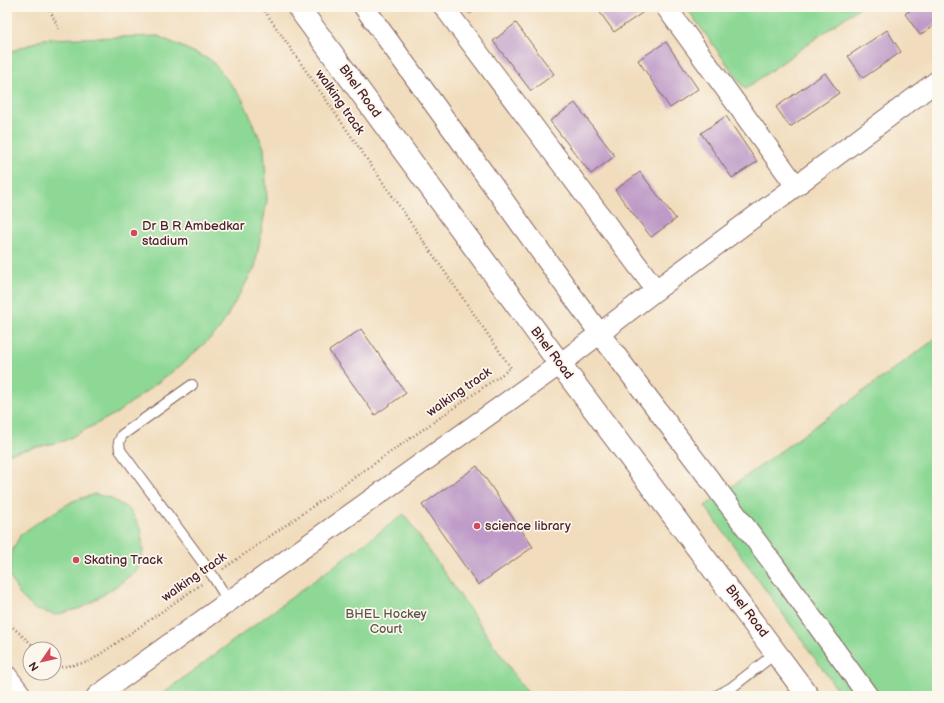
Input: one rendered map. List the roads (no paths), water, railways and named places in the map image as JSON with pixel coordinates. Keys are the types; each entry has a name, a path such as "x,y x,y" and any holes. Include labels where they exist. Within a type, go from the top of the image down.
{"street":[{"name":"Bhel Road","path":"298,7 560,364 778,652 808,696"},
{"path":"364,7 600,334 772,562 868,696"},
{"path":"444,7 656,290"},
{"path":"666,7 796,186"},
{"path":"97,696 560,364 656,290 937,81"},
{"path":"7,676 22,696"}],"lane":[{"path":"192,384 122,435 119,442 120,450 213,576 229,602"},
{"path":"716,696 731,688 778,652"}],"place":[{"name":"Dr B R Ambedkar stadium","path":"134,233"},
{"name":"science library","path":"477,526"},
{"name":"Skating Track","path":"76,560"}],"park label":[{"name":"BHEL Hockey Court","path":"386,622"}]}
